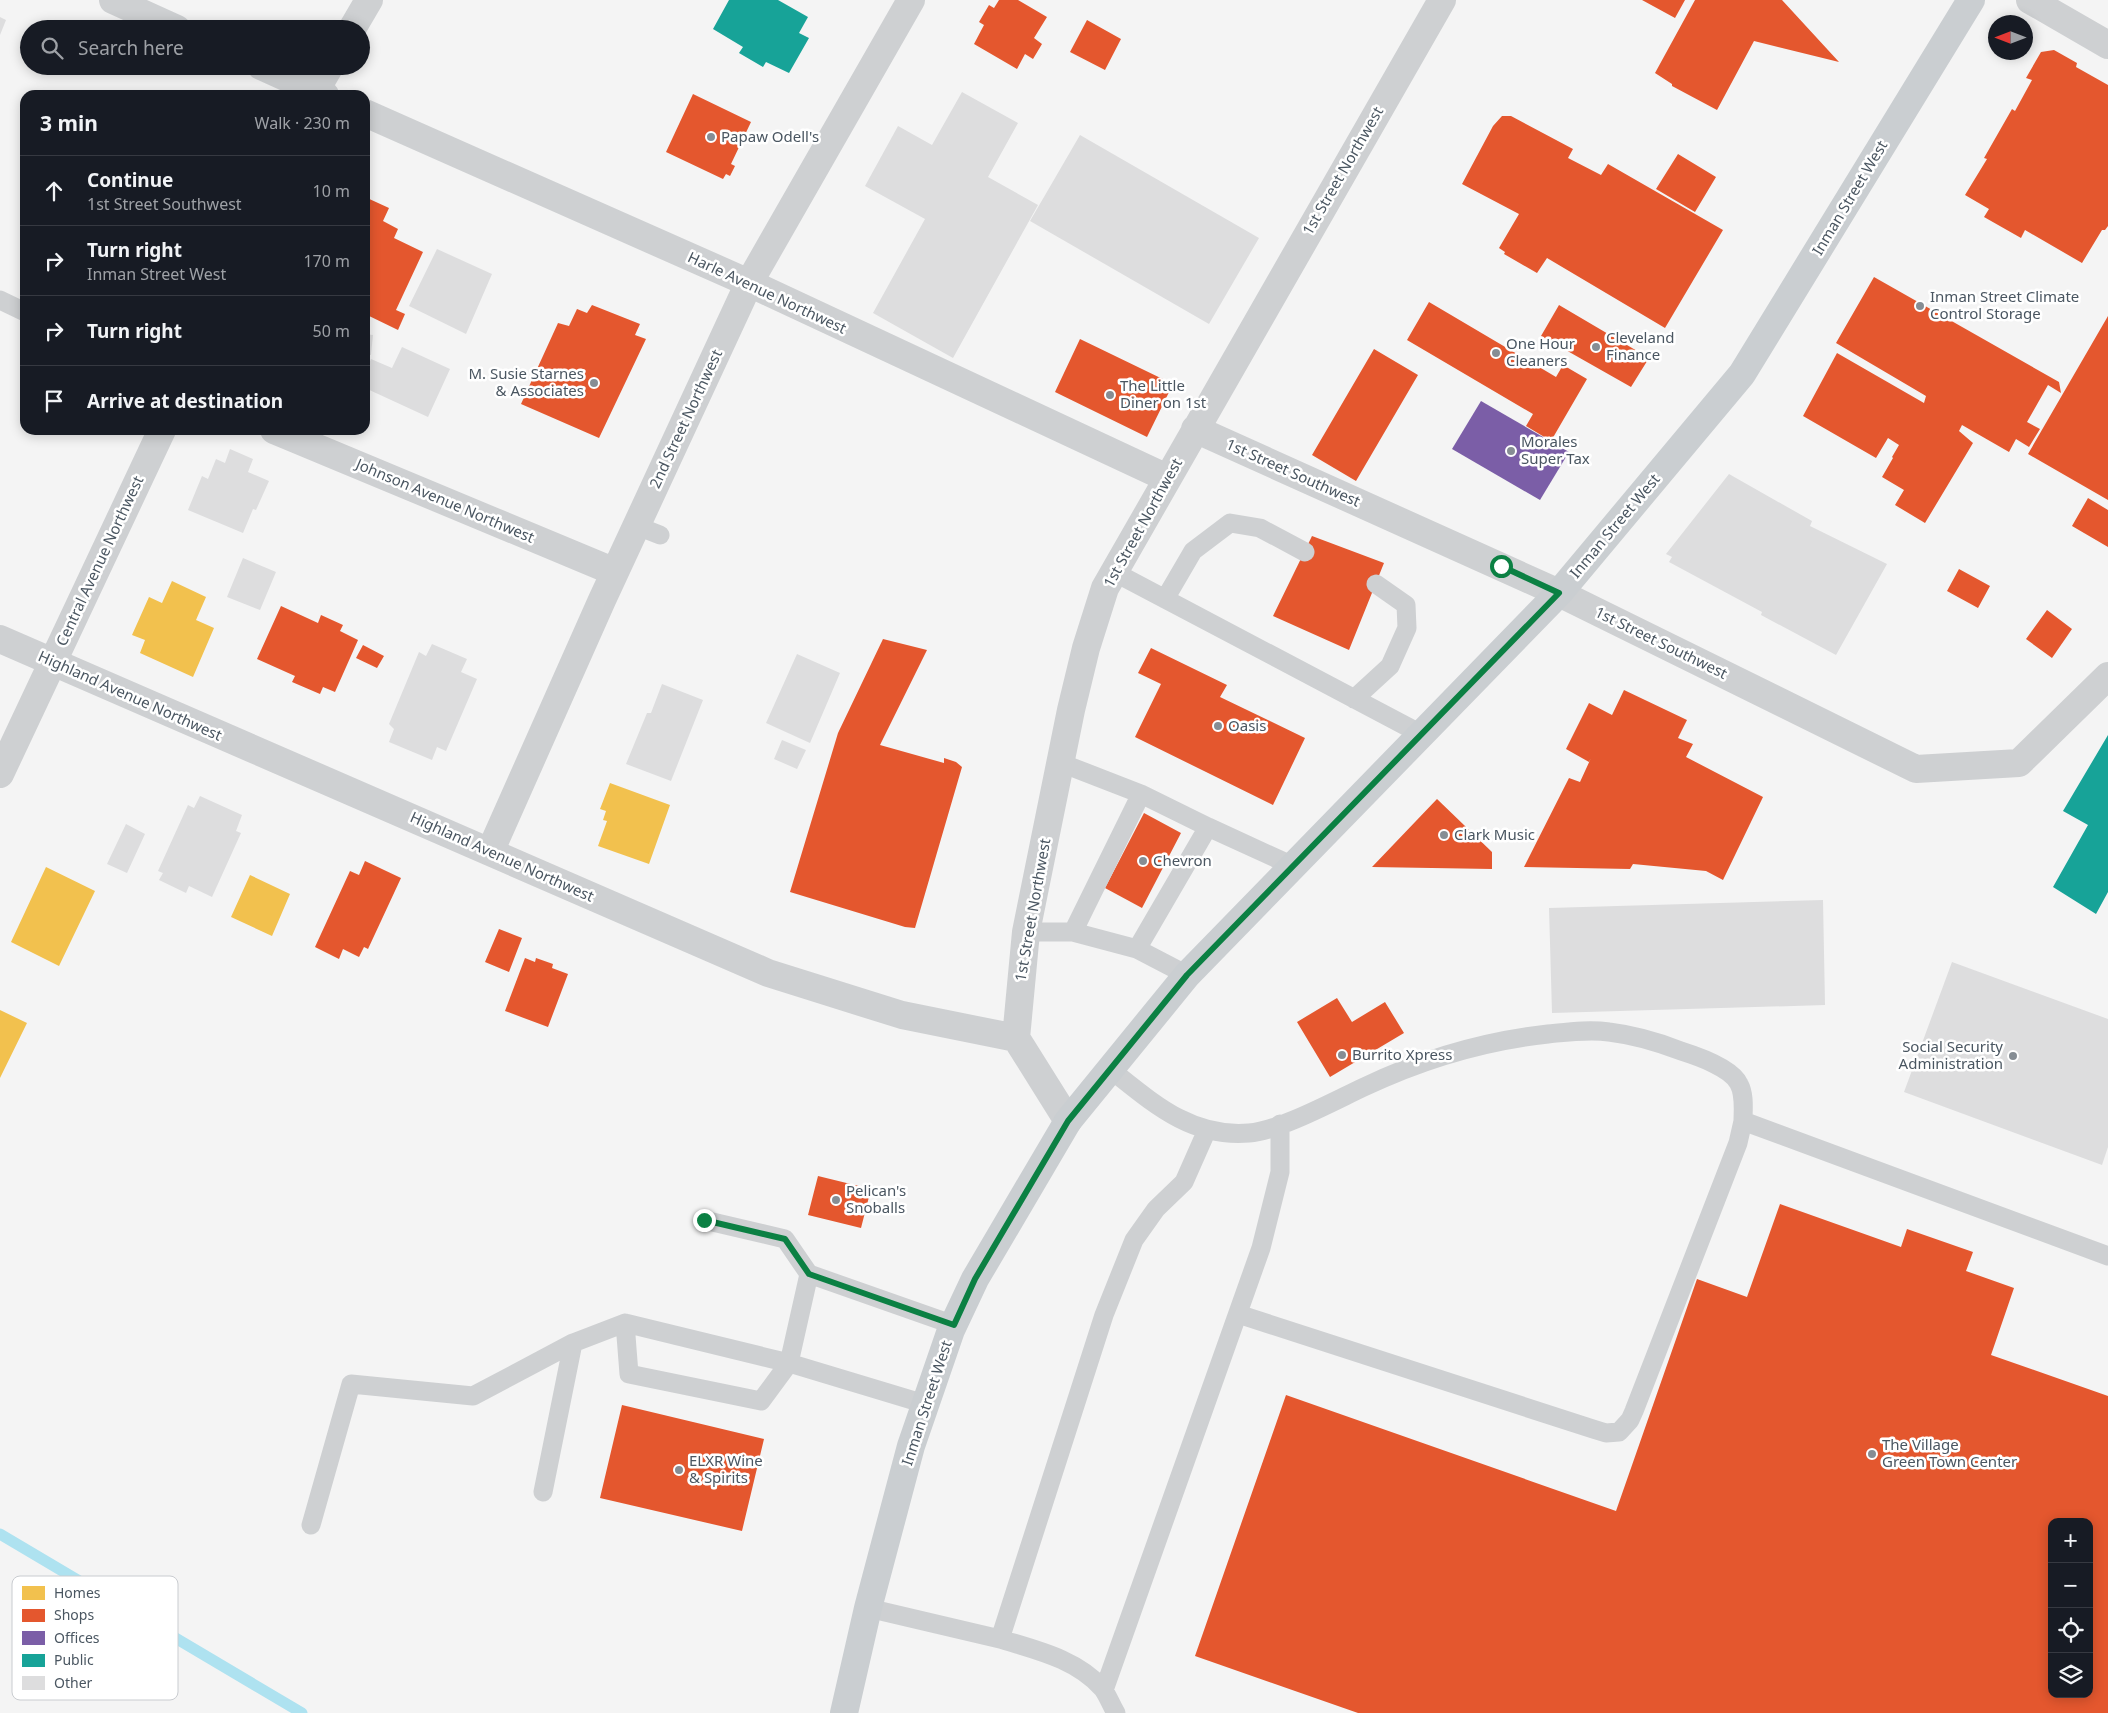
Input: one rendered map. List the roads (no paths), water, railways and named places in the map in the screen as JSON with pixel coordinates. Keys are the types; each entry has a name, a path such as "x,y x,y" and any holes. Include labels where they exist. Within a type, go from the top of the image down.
{"main road":[{"name":"Inman Street West","path":"844,1713 868,1608 911,1446 954,1325 975,1279 1068,1121 1187,975 1559,593 1742,374 1971,0"}],"street":[{"path":"113,0 157,20"},
{"path":"357,20 369,0"},
{"name":"2nd Street Northwest","path":"490,852 615,572 648,530 749,283 910,0"},
{"name":"1st Street Northwest","path":"1016,1038 1026,932 1071,710 1086,648 1105,588 1442,0"},
{"path":"2030,0 2108,45"},
{"path":"279,75 310,90"},
{"path":"320,90 326,75"},
{"name":"Harle Avenue Northwest","path":"370,115 749,283 1167,478"},
{"name":"1st Street Southwest","path":"1195,429 1559,593 1916,769 2019,763 2108,676"},
{"name":"Central Avenue Northwest","path":"0,774 160,435"},
{"name":"Johnson Avenue Northwest","path":"286,435 615,572"},
{"name":"Highland Avenue Northwest","path":"0,639 768,973 902,1015 1016,1038"},
{"path":"1016,1038 1068,1121"}],"lane":[{"path":"0,300 20,310"},
{"path":"1165,599 1193,551 1230,523 1260,528 1304,552"},
{"path":"1114,572 1421,734"},
{"path":"1354,699 1390,666 1407,628 1406,605 1376,584"},
{"path":"1061,762 1141,794 1293,866"},
{"path":"1073,932 1141,794"},
{"path":"1137,949 1208,827"},
{"path":"1026,932 1073,932 1137,949 1187,975"},
{"path":"1110,1069 1165,1112 1197,1128 1218,1133 1251,1133 1280,1124 1404,1068 1456,1052 1503,1040 1561,1033 1607,1032 1650,1040 1702,1058 1721,1068 1739,1082 1743,1100 1743,1121 1738,1143 1634,1411 1630,1420 1619,1432 1606,1433 1593,1429 1238,1314"},
{"path":"1743,1121 2108,1256"},
{"path":"1104,1690 1261,1248 1280,1172 1280,1124"},
{"path":"1000,1639 1104,1315 1134,1240 1156,1209 1184,1182 1207,1130"},
{"path":"704,1220 785,1239 809,1274 954,1325"},
{"path":"625,1323 629,1374 761,1401 788,1362 809,1274"},
{"path":"312,1525 351,1384 473,1396 573,1343 625,1323 788,1362 925,1404"},
{"path":"543,1492 573,1343"},
{"path":"868,1608 1000,1639 1061,1659 1090,1677 1104,1690 1116,1713"}],"waterway":[{"path":"0,1534 71,1576"},
{"path":"178,1640 302,1713"}],"place":[{"name":"Papaw Odell's","path":"711,137"},
{"name":"Inman Street Climate Control Storage","path":"1920,306"},
{"name":"Cleveland Finance","path":"1596,347"},
{"name":"One Hour Cleaners","path":"1496,353"},
{"name":"M. Susie Starnes & Associates","path":"594,383"},
{"name":"The Little Diner on 1st","path":"1110,395"},
{"name":"Morales Super Tax","path":"1511,451"},
{"name":"Oasis","path":"1218,726"},
{"name":"Clark Music","path":"1444,835"},
{"name":"Chevron","path":"1143,861"},
{"name":"Burrito Xpress","path":"1342,1055"},
{"name":"Social Security Administration","path":"2013,1056"},
{"name":"Pelican's Snoballs","path":"836,1200"},
{"name":"The Village Green Town Center","path":"1872,1454"},
{"name":"ELXR Wine & Spirits","path":"679,1470"}]}
